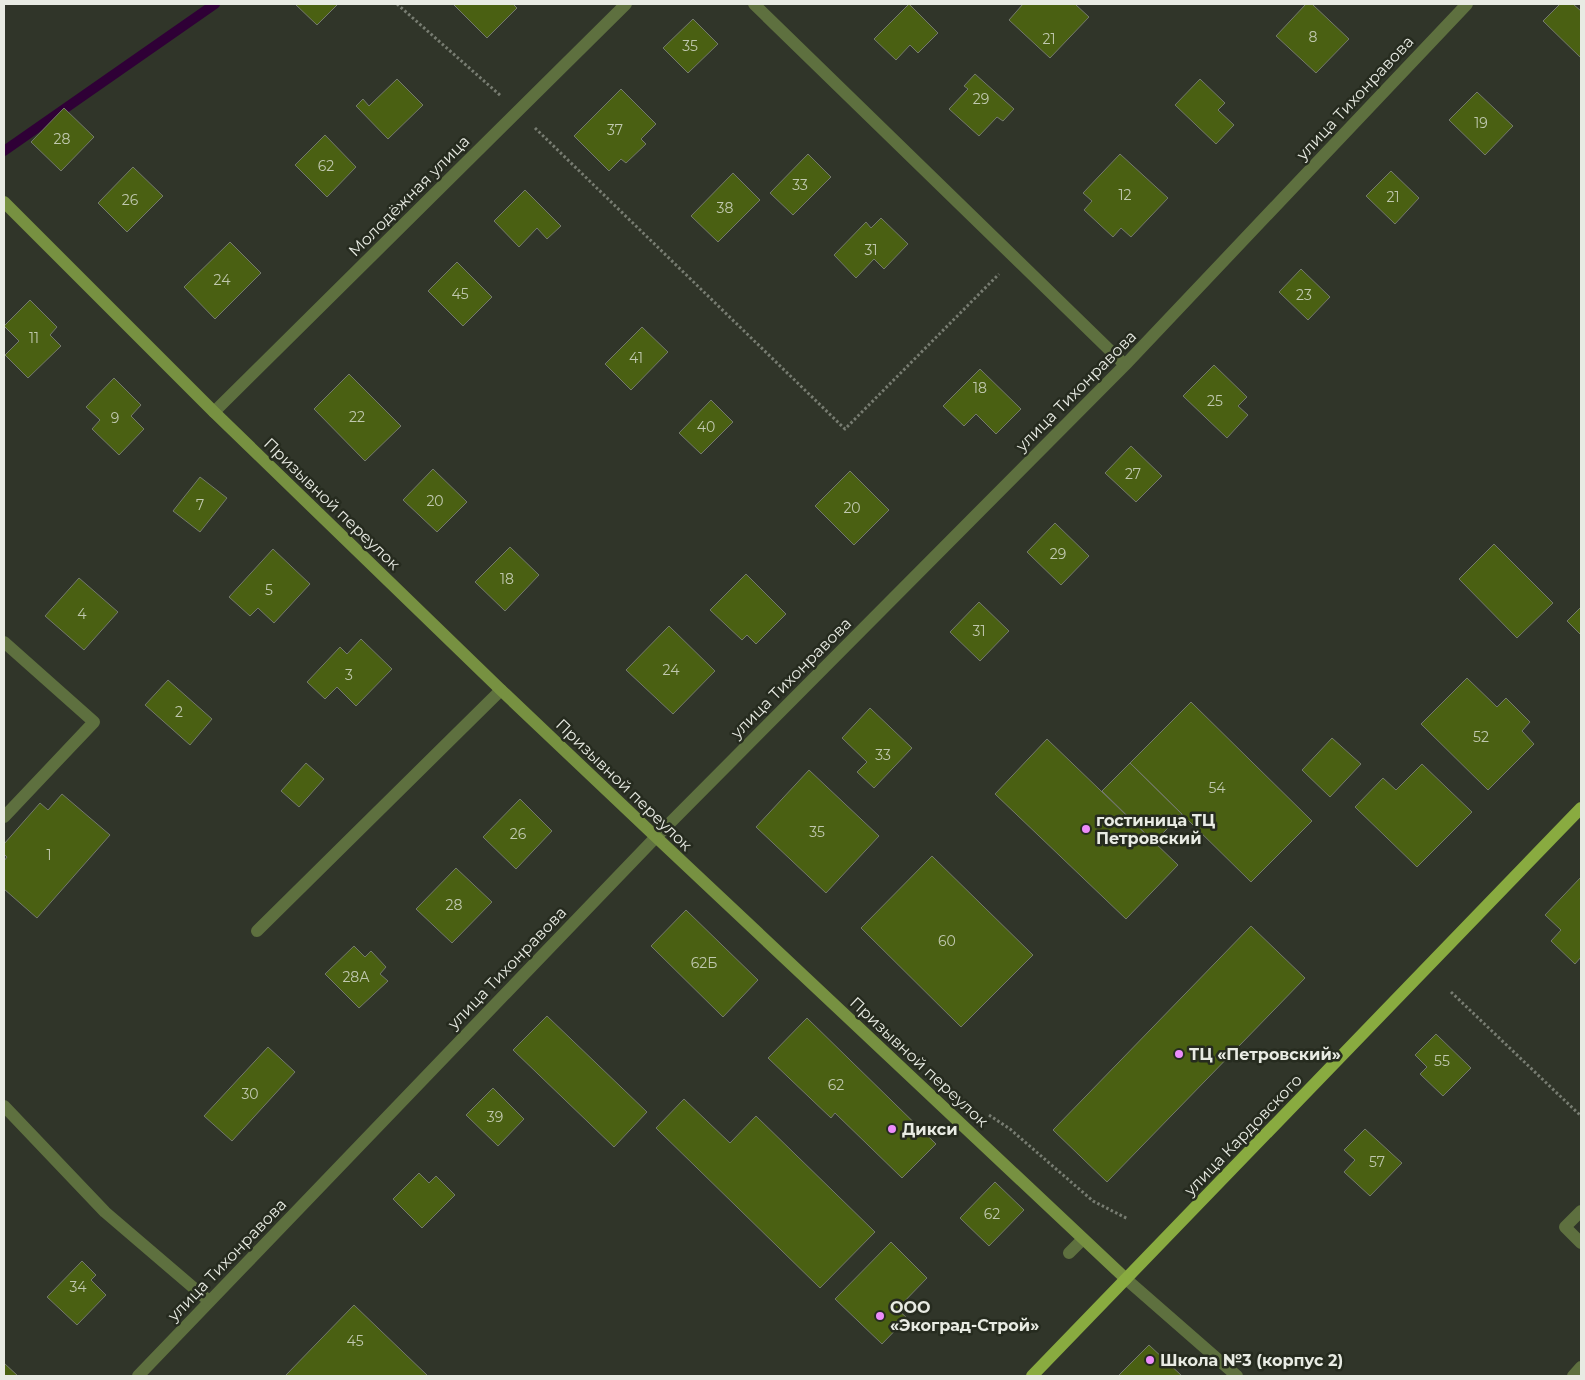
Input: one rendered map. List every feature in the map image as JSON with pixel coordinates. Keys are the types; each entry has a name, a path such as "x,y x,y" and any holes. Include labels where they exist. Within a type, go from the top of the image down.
{"main road":[{"name":"улица Кардовского","path":"1032,1376 1581,808"}],"street":[{"name":"Молодёжная улица","path":"214,412 626,4"},
{"path":"754,4 1125,365"},
{"name":"улица Тихонравова","path":"138,1376 656,837 1125,365 1467,4"},
{"name":"Призывной переулок","path":"4,202 214,412 501,690 1083,1239 1237,1376"},
{"path":"4,642 94,722 4,817"},
{"path":"257,931 501,690"},
{"path":"4,1106 105,1212 209,1301"},
{"path":"1581,1211 1565,1227 1581,1243"},
{"path":"1069,1253 1083,1239"},
{"path":"1573,1376 1581,1367"}],"path":[{"path":"397,4 518,111 845,429 1014,259"},
{"path":"1451,992 1581,1116"}],"building":[{"path":"295,4 338,4 317,25"},
{"path":"453,4 513,4 517,8 487,38"},
{"path":"909,4 938,33 918,53 910,45 896,60 874,39"},
{"path":"1023,4 1075,4 1089,17 1050,58 1009,20"},
{"path":"1306,4 1312,4 1349,39 1316,73 1276,36"},
{"path":"1560,4 1573,4 1581,11 1581,58 1543,21"},
{"path":"693,19 718,44 688,73 663,48"},
{"path":"975,74 1014,109 1003,121 997,117 979,136 949,109 968,89 964,86"},
{"path":"397,79 423,105 388,139 356,106 363,99 369,106"},
{"path":"1200,79 1225,103 1218,110 1234,125 1216,144 1175,105"},
{"path":"621,89 656,124 641,139 646,144 626,163 621,159 609,171 574,136"},
{"path":"1477,92 1513,126 1485,155 1449,120"},
{"path":"64,108 94,137 61,171 31,142"},
{"path":"325,135 356,167 327,197 295,165"},
{"path":"808,154 831,177 793,215 770,193"},
{"path":"1120,154 1168,198 1131,237 1121,228 1113,237 1084,210 1092,201 1083,193"},
{"path":"133,167 163,196 127,232 98,203"},
{"path":"1391,171 1419,198 1395,224 1366,196"},
{"path":"733,173 760,200 718,242 691,216"},
{"path":"525,190 561,226 547,239 537,228 519,247 494,221"},
{"path":"881,218 908,244 884,269 874,259 856,278 834,255 866,222 871,228"},
{"path":"230,242 261,273 215,319 184,287"},
{"path":"457,262 492,297 463,326 428,291"},
{"path":"1301,269 1330,297 1308,320 1279,292"},
{"path":"30,300 57,327 50,335 61,346 28,378 5,355 19,341 4,326"},
{"path":"642,327 668,352 631,390 605,364"},
{"path":"1214,365 1247,397 1238,406 1248,415 1227,438 1183,396"},
{"path":"980,369 1021,409 996,434 976,414 964,426 943,406"},
{"path":"349,374 401,426 365,461 314,409"},
{"path":"114,378 141,405 131,416 144,429 119,455 92,429 100,420 86,407"},
{"path":"711,400 733,422 701,454 679,433"},
{"path":"1131,446 1162,476 1136,502 1105,473"},
{"path":"433,469 467,502 437,532 403,500"},
{"path":"850,471 889,510 854,545 815,506"},
{"path":"200,477 227,498 200,532 173,511"},
{"path":"1055,523 1089,556 1061,585 1027,552"},
{"path":"1494,544 1553,603 1517,638 1459,579"},
{"path":"510,547 539,575 505,611 475,582"},
{"path":"273,549 310,584 274,623 258,608 250,616 229,597"},
{"path":"746,574 786,614 756,644 747,635 742,640 710,610"},
{"path":"79,578 118,612 84,650 45,616"},
{"path":"979,602 1009,631 980,661 950,632"},
{"path":"1581,607 1581,635 1567,621"},
{"path":"669,626 715,671 673,714 626,670"},
{"path":"361,639 392,669 356,706 337,687 325,699 307,682 340,647 347,654"},
{"path":"1467,678 1497,707 1506,698 1530,722 1522,731 1534,744 1488,790 1421,724"},
{"path":"168,680 212,719 190,745 145,705"},
{"path":"1191,702 1312,821 1251,882 1130,763"},
{"path":"870,708 912,748 874,788 857,772 867,762 842,738"},
{"path":"1332,738 1361,764 1330,797 1302,770"},
{"name":"гостиница ТЦ Петровский","path":"1047,739 1178,865 1126,919 995,794"},
{"path":"306,763 324,779 299,807 281,791"},
{"path":"1130,763 1182,814 1154,842 1102,791"},
{"path":"1422,764 1472,812 1417,867 1355,807 1383,778 1396,790"},
{"path":"809,770 879,836 826,893 756,827"},
{"path":"62,794 110,835 37,918 4,889 4,861 7,857 4,854 4,844 40,803 48,810"},
{"path":"520,799 552,831 516,869 483,837"},
{"path":"932,856 1033,955 961,1027 861,928"},
{"path":"456,868 492,902 452,943 416,909"},
{"path":"1581,877 1581,957 1575,964 1551,941 1561,930 1545,915"},
{"path":"686,910 758,980 723,1017 651,946"},
{"name":"ТЦ «Петровский»","path":"1251,926 1305,978 1107,1182 1053,1130"},
{"path":"354,946 365,957 371,951 386,967 380,974 388,981 359,1008 325,974"},
{"path":"547,1016 647,1112 614,1147 513,1050"},
{"path":"807,1018 936,1144 902,1178 835,1113 831,1118 768,1058"},
{"path":"1436,1034 1471,1068 1443,1096 1420,1074 1427,1067 1415,1055"},
{"path":"268,1047 295,1072 232,1141 204,1116"},
{"path":"493,1088 524,1119 498,1146 466,1115"},
{"path":"684,1099 730,1143 756,1116 875,1232 820,1288 656,1128"},
{"path":"1365,1129 1402,1163 1370,1196 1344,1172 1355,1160 1344,1150"},
{"path":"419,1173 429,1183 436,1176 455,1195 422,1228 393,1199"},
{"path":"995,1182 1024,1210 989,1246 960,1218"},
{"path":"891,1242 927,1278 897,1309 907,1318 882,1344 835,1299"},
{"path":"82,1261 96,1275 91,1280 106,1295 77,1325 47,1297"},
{"path":"354,1305 428,1376 285,1376"},
{"name":"Школа №3 (корпус 2)","path":"1149,1345 1182,1376 1118,1376"},
{"path":"4,1363 18,1376 4,1376"}],"waterway":[{"path":"4,151 215,4"}],"place":[{"name":"гостиница ТЦ Петровский","path":"1086,829"},
{"name":"ТЦ «Петровский»","path":"1179,1054"},
{"name":"Дикси","path":"892,1129"},
{"name":"ООО «Экоград-Строй»","path":"880,1316"},
{"name":"Школа №3 (корпус 2)","path":"1150,1360"}]}
